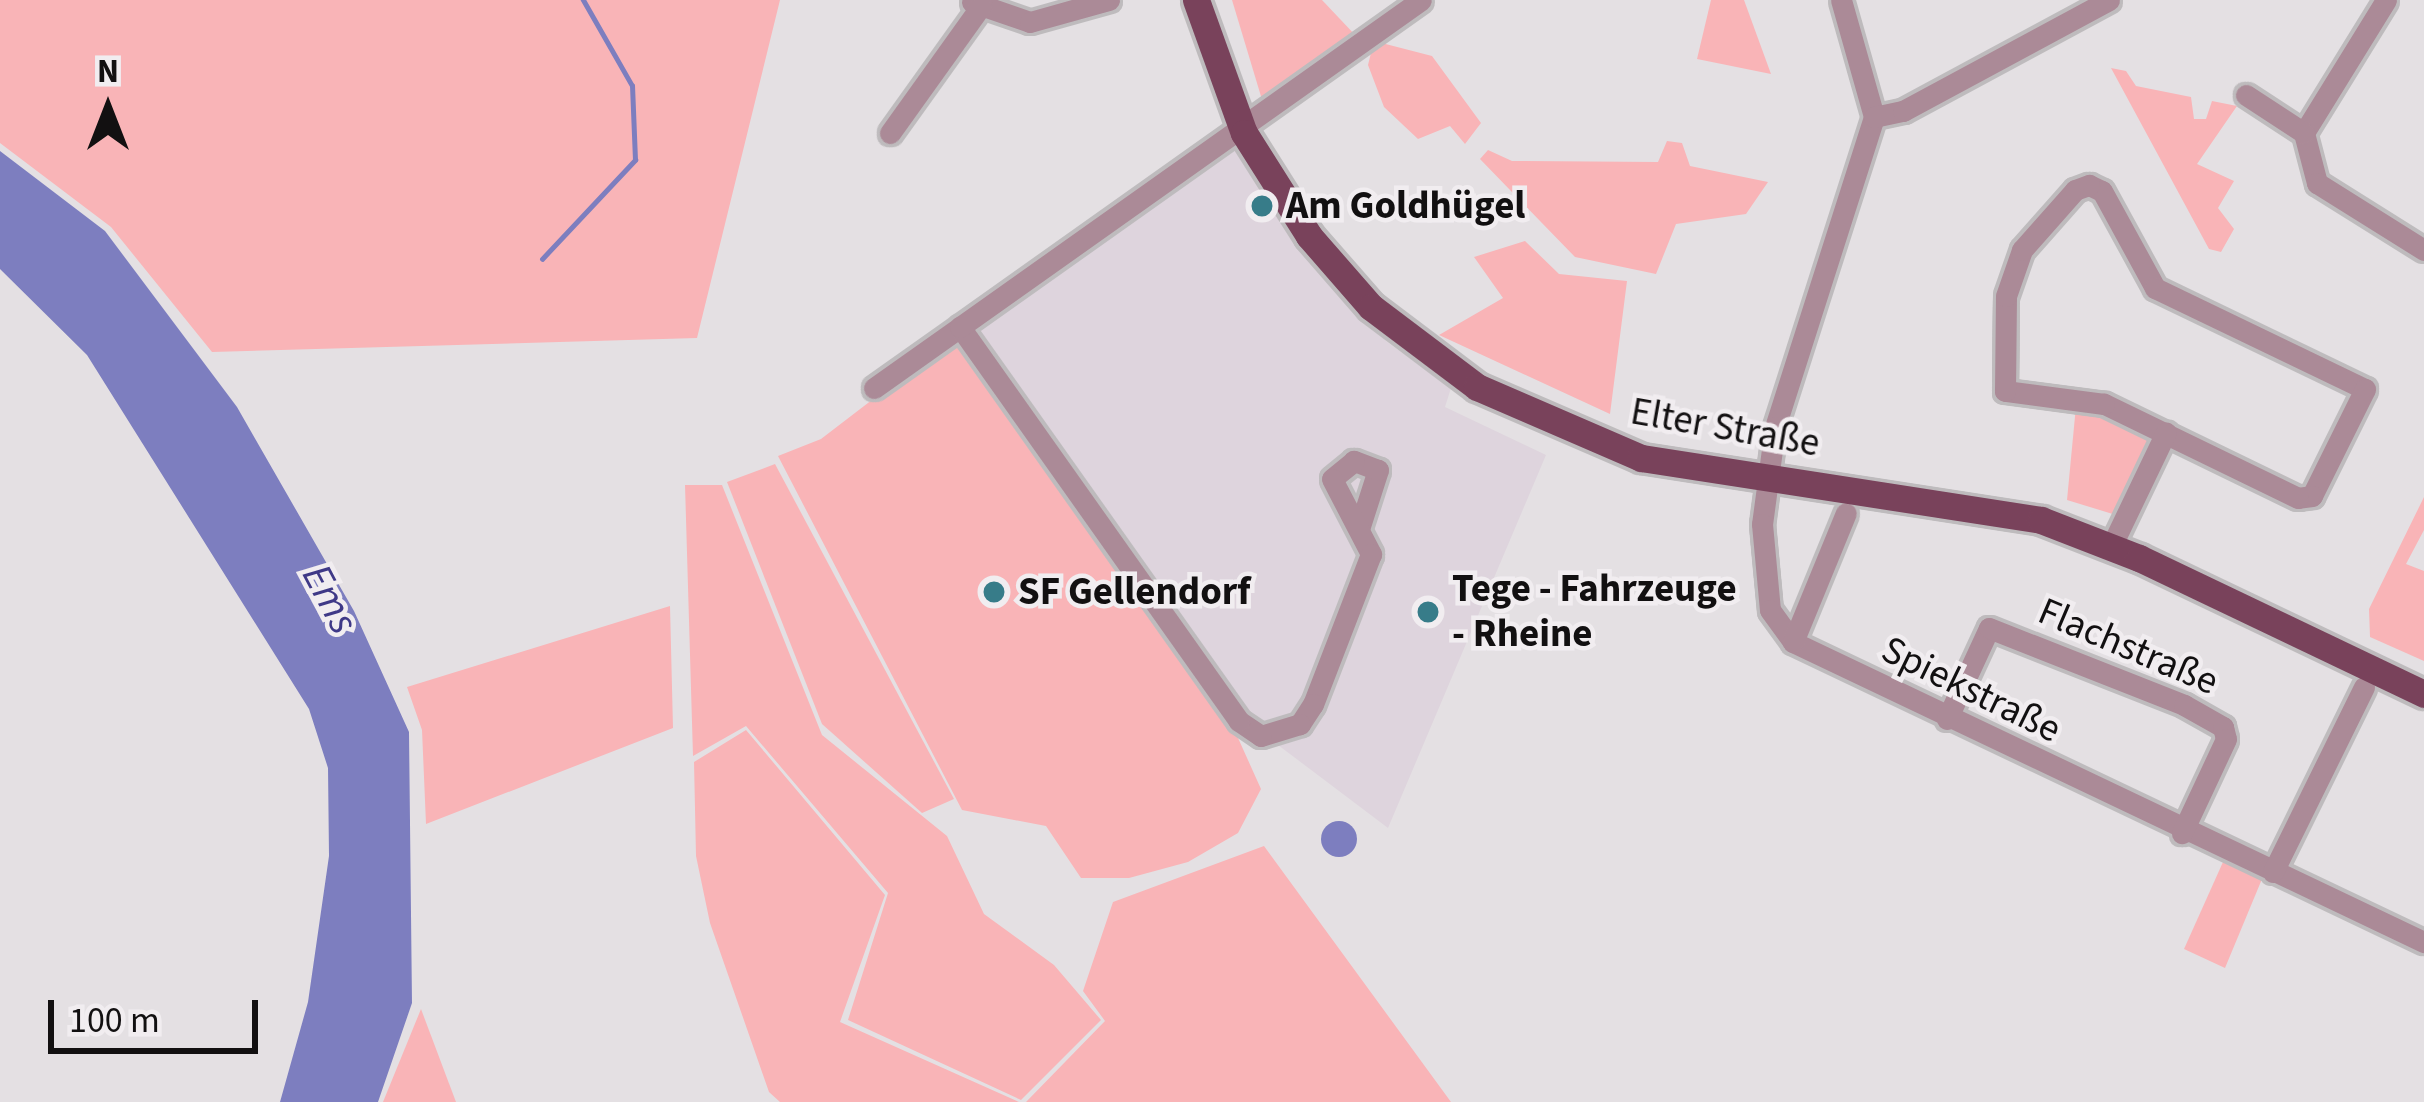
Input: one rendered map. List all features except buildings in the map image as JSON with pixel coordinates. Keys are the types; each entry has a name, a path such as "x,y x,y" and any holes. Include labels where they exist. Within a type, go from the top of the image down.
{"main road":[{"name":"Elter Straße","path":"1196,0 1241,126 1277,192 1342,276 1441,363 1580,438 1641,458 1980,506 2111,547 2424,694"}],"street":[{"path":"890,133 974,3 1030,22 1109,0"},
{"path":"874,388 1421,0"},
{"path":"1792,643 1770,610 1762,576 1767,479 1775,428 1874,118 1841,0"},
{"path":"1874,118 1903,111 2109,0"},
{"path":"2304,133 2386,0"},
{"path":"2246,95 2304,133 2317,183 2424,250"},
{"path":"2089,185 2102,191 2155,288 2365,389 2312,496 2298,498 2166,432 2104,404 2005,391 2006,296 2023,250 2075,190 2089,185"},
{"path":"960,327 1239,721 1261,736 1300,724 1313,704 1371,554 1360,526"},
{"path":"2111,547 2166,432"},
{"path":"1792,643 1846,514"},
{"name":"Flachstraße","path":"1948,719 1989,628 2183,704 2223,727 2226,740 2182,833"},
{"name":"Spiekstraße","path":"1792,643 2182,833 2424,942"},
{"path":"2273,872 2364,687"}],"shaded area":[{"path":"0,0 780,0 697,338 212,352 111,227 0,143"},
{"path":"1232,0 1322,0 1357,37 1263,103"},
{"path":"1711,0 1744,0 1771,74 1697,59"},
{"path":"1374,41 1432,56 1481,123 1465,144 1450,126 1418,139 1384,107 1368,65"},
{"path":"2111,68 2126,71 2136,86 2191,97 2194,119 2206,119 2212,101 2237,106 2197,164 2234,181 2218,208 2234,229 2221,252 2209,249"},
{"path":"1667,141 1682,143 1690,166 1768,182 1746,214 1676,224 1656,274 1575,257 1480,159 1488,150 1512,161 1658,162"},
{"path":"1241,146 1305,243 1387,342 1451,388 1445,407 1546,455 1388,828 1241,717 971,333"},
{"path":"1525,241 1559,274 1627,281 1610,414 1439,335 1503,298 1474,257"},
{"name":"SF Gellendorf","path":"958,334 1234,729 1261,789 1238,833 1188,862 1129,878 1081,878 1046,826 962,810 778,456 821,439"},
{"path":"2076,406 2144,430 2149,441 2116,515 2067,500"},
{"path":"775,464 954,799 922,813 822,724 727,482"},
{"path":"685,485 722,485 822,735 947,836 984,914 1054,965 1101,1020 1021,1100 848,1020 888,893 746,726 693,756"},
{"path":"2424,497 2424,530 2406,564 2424,571 2424,661 2370,637 2369,609"},
{"path":"670,606 673,728 426,824 422,730 407,687"},
{"path":"746,730 885,895 840,1022 1019,1102 780,1102 769,1092 710,923 696,856 694,762"},
{"path":"1264,846 1451,1102 1026,1102 1105,1021 1083,991 1113,902"},
{"path":"2223,862 2262,879 2225,968 2184,949"},
{"path":"421,1009 456,1102 383,1102"}],"water":[{"name":"Ems","path":"0,151 105,231 237,407 354,611 409,732 412,1003 378,1102 280,1102 308,1002 329,856 328,768 309,709 87,355 0,269"},
{"path":"1339,821 1352,826 1357,839 1352,852 1339,857 1326,852 1321,839 1326,826"}],"waterway":[{"path":"542,259 635,160 632,86 583,0"}],"place":[{"name":"Am Goldhügel","path":"1262,206"},
{"name":"SF Gellendorf","path":"994,592"},
{"name":"Tege - Fahrzeuge - Rheine","path":"1428,612"}]}
